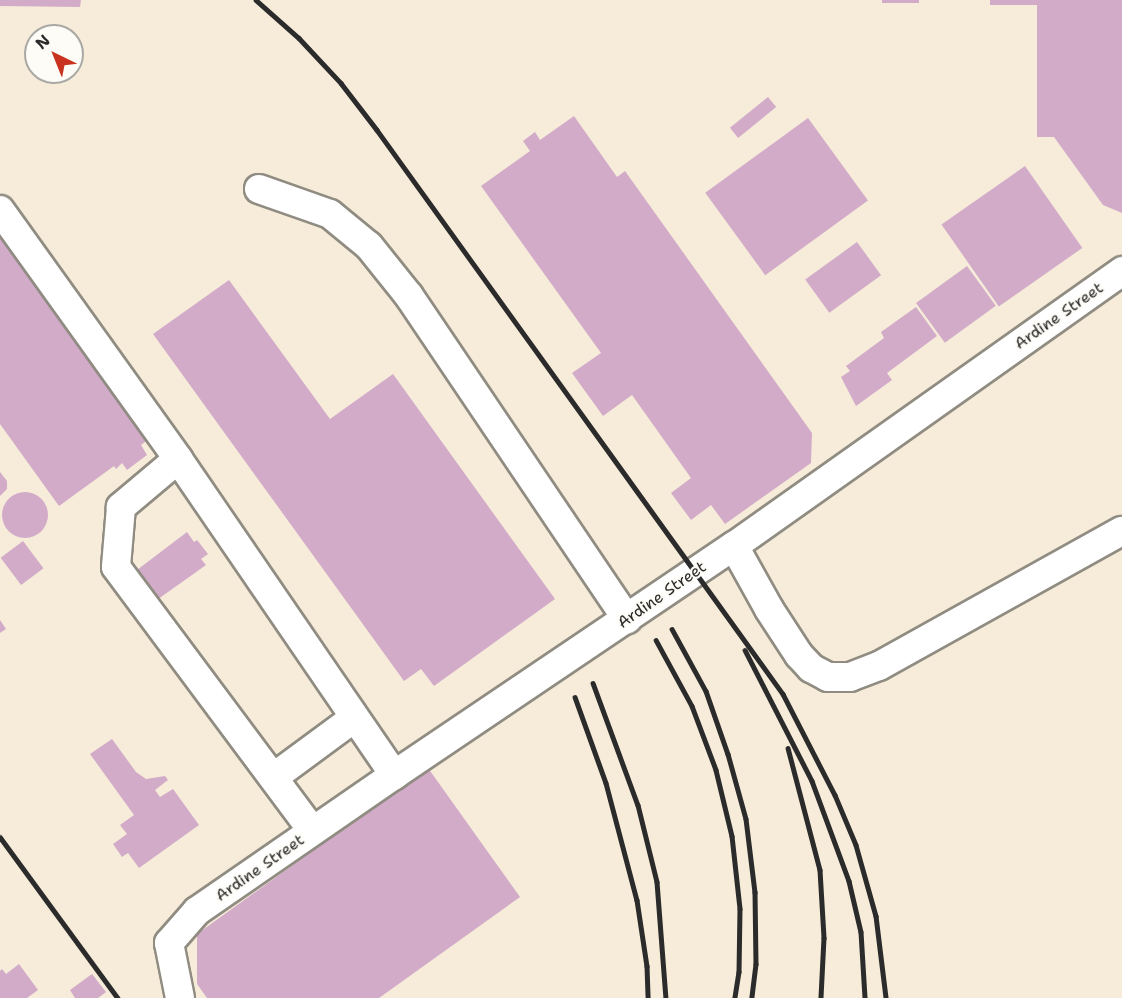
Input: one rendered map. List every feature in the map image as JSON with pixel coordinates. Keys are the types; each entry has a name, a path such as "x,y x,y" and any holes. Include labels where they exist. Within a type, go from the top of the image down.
{"street":[{"path":"259,189 330,214 369,246 409,296 627,619"},
{"path":"0,210 178,459 394,775"},
{"name":"Ardine Street","path":"180,998 169,943 197,912 394,775 734,546 1122,271"},
{"path":"178,459 121,507 116,567 313,831"},
{"path":"734,546 799,655 811,668 828,677 850,677 879,666 1122,531"},
{"path":"274,777 354,718"}],"building":[{"path":"0,0 81,0 80,7 0,6"},
{"path":"882,0 919,0 919,3 882,3"},
{"path":"990,0 1122,0 1122,213 1103,205 1054,137 1037,137 1037,5 990,5"},
{"path":"768,97 776,107 738,138 730,128"},
{"path":"574,116 617,177 625,171 812,433 811,463 725,524 711,505 691,520 671,493 691,478 632,395 603,416 572,373 601,353 481,186 530,151 523,141 535,132 540,140"},
{"path":"808,118 868,201 765,275 705,193"},
{"path":"1025,166 1082,248 999,306 941,225"},
{"path":"0,232 150,438 141,445 147,455 127,470 122,463 116,469 114,466 59,506 0,424"},
{"path":"857,242 881,275 829,313 805,280"},
{"path":"967,266 996,306 945,343 916,303"},
{"path":"229,280 330,419 393,374 555,599 434,686 421,669 404,681 153,334"},
{"path":"916,307 937,336 887,373 892,380 856,406 841,377 850,371 846,366 884,338 881,332"},
{"path":"0,472 7,481 7,489 0,496"},
{"path":"25,492 41,499 48,515 41,531 25,538 9,531 2,515 9,499"},
{"path":"187,532 194,542 197,540 208,554 201,559 206,565 154,602 133,573"},
{"path":"23,541 43,568 21,585 1,558"},
{"path":"0,620 6,629 0,633"},
{"path":"112,739 136,772 146,779 165,776 168,780 155,790 160,797 173,789 199,825 139,868 128,853 122,857 113,844 127,834 120,825 134,815 90,754"},
{"path":"428,768 520,897 379,998 207,998 197,984 197,934"},
{"path":"19,964 38,990 27,998 0,998 0,971 2,969 6,974"},
{"path":"92,974 106,992 98,998 75,998 70,990"}],"railway":[{"path":"256,0 299,38 341,83 377,130 783,694 835,795 856,845 876,916 886,998"},
{"path":"672,629 706,691 728,754 746,819 755,892 756,964 752,998"},
{"path":"656,640 692,706 716,770 732,836 740,909 739,972 735,998"},
{"path":"745,650 812,781 849,881 861,932 865,998"},
{"path":"593,683 638,805 657,882 666,998"},
{"path":"575,697 606,783 637,900 647,966 648,998"},
{"path":"788,748 820,870 824,938 821,998"},
{"path":"0,837 118,998"}]}
